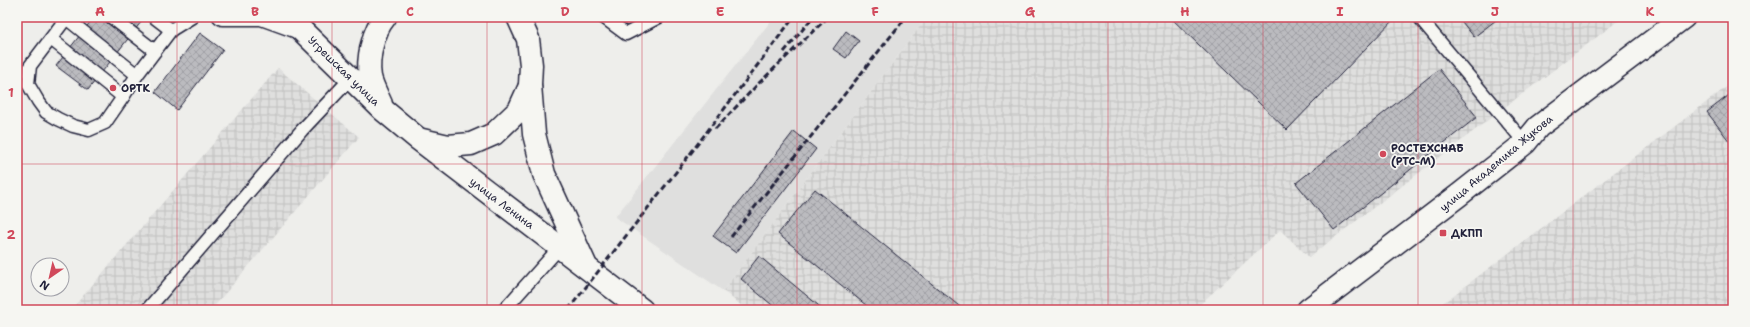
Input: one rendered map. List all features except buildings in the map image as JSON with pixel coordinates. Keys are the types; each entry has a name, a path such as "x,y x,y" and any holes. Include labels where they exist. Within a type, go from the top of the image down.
{"main road":[{"name":"Угрешская улица","path":"288,17 382,109"},
{"name":"улица Ленина","path":"385,17 380,22 370,48 370,77 382,109 417,138 642,310"},
{"name":"улица Ленина","path":"518,17 528,39 531,65 530,85 534,134 544,174 586,266"},
{"name":"улица Академика Жукова","path":"1308,310 1459,195 1525,142 1538,127 1684,17"},
{"name":"улица Ленина","path":"417,138 448,146 471,144 494,134 519,110 530,85"}],"lane":[{"path":"111,17 155,51"},
{"path":"154,17 171,30"},
{"path":"137,75 66,18 30,66 28,84 46,112 73,126 89,130 105,123 137,75 171,30 192,17"},
{"path":"219,17 222,19 261,19 308,36"},
{"path":"602,17 626,34 659,17"},
{"path":"1420,17 1525,142"},
{"path":"51,39 123,97"},
{"path":"147,310 302,130 351,78"},
{"path":"504,310 560,247"}],"shaded area":[{"path":"774,17 927,17 723,291 615,217"},
{"path":"927,17 1623,17 1309,257 1280,230 1194,310 747,310 723,291"},
{"path":"278,68 359,137 211,310 71,310"},
{"path":"1733,82 1733,310 1434,310"}],"railway":[{"path":"568,310 687,158 794,17"},
{"path":"784,52 813,17"},
{"path":"715,129 759,83 828,17"},
{"path":"731,237 906,17"}],"place":[{"name":"ОРТК","path":"113,88"},
{"name":"РОСТЕХСНАБ (РТС-М)","path":"1383,154"},
{"name":"ДКПП","path":"1443,233"}]}
